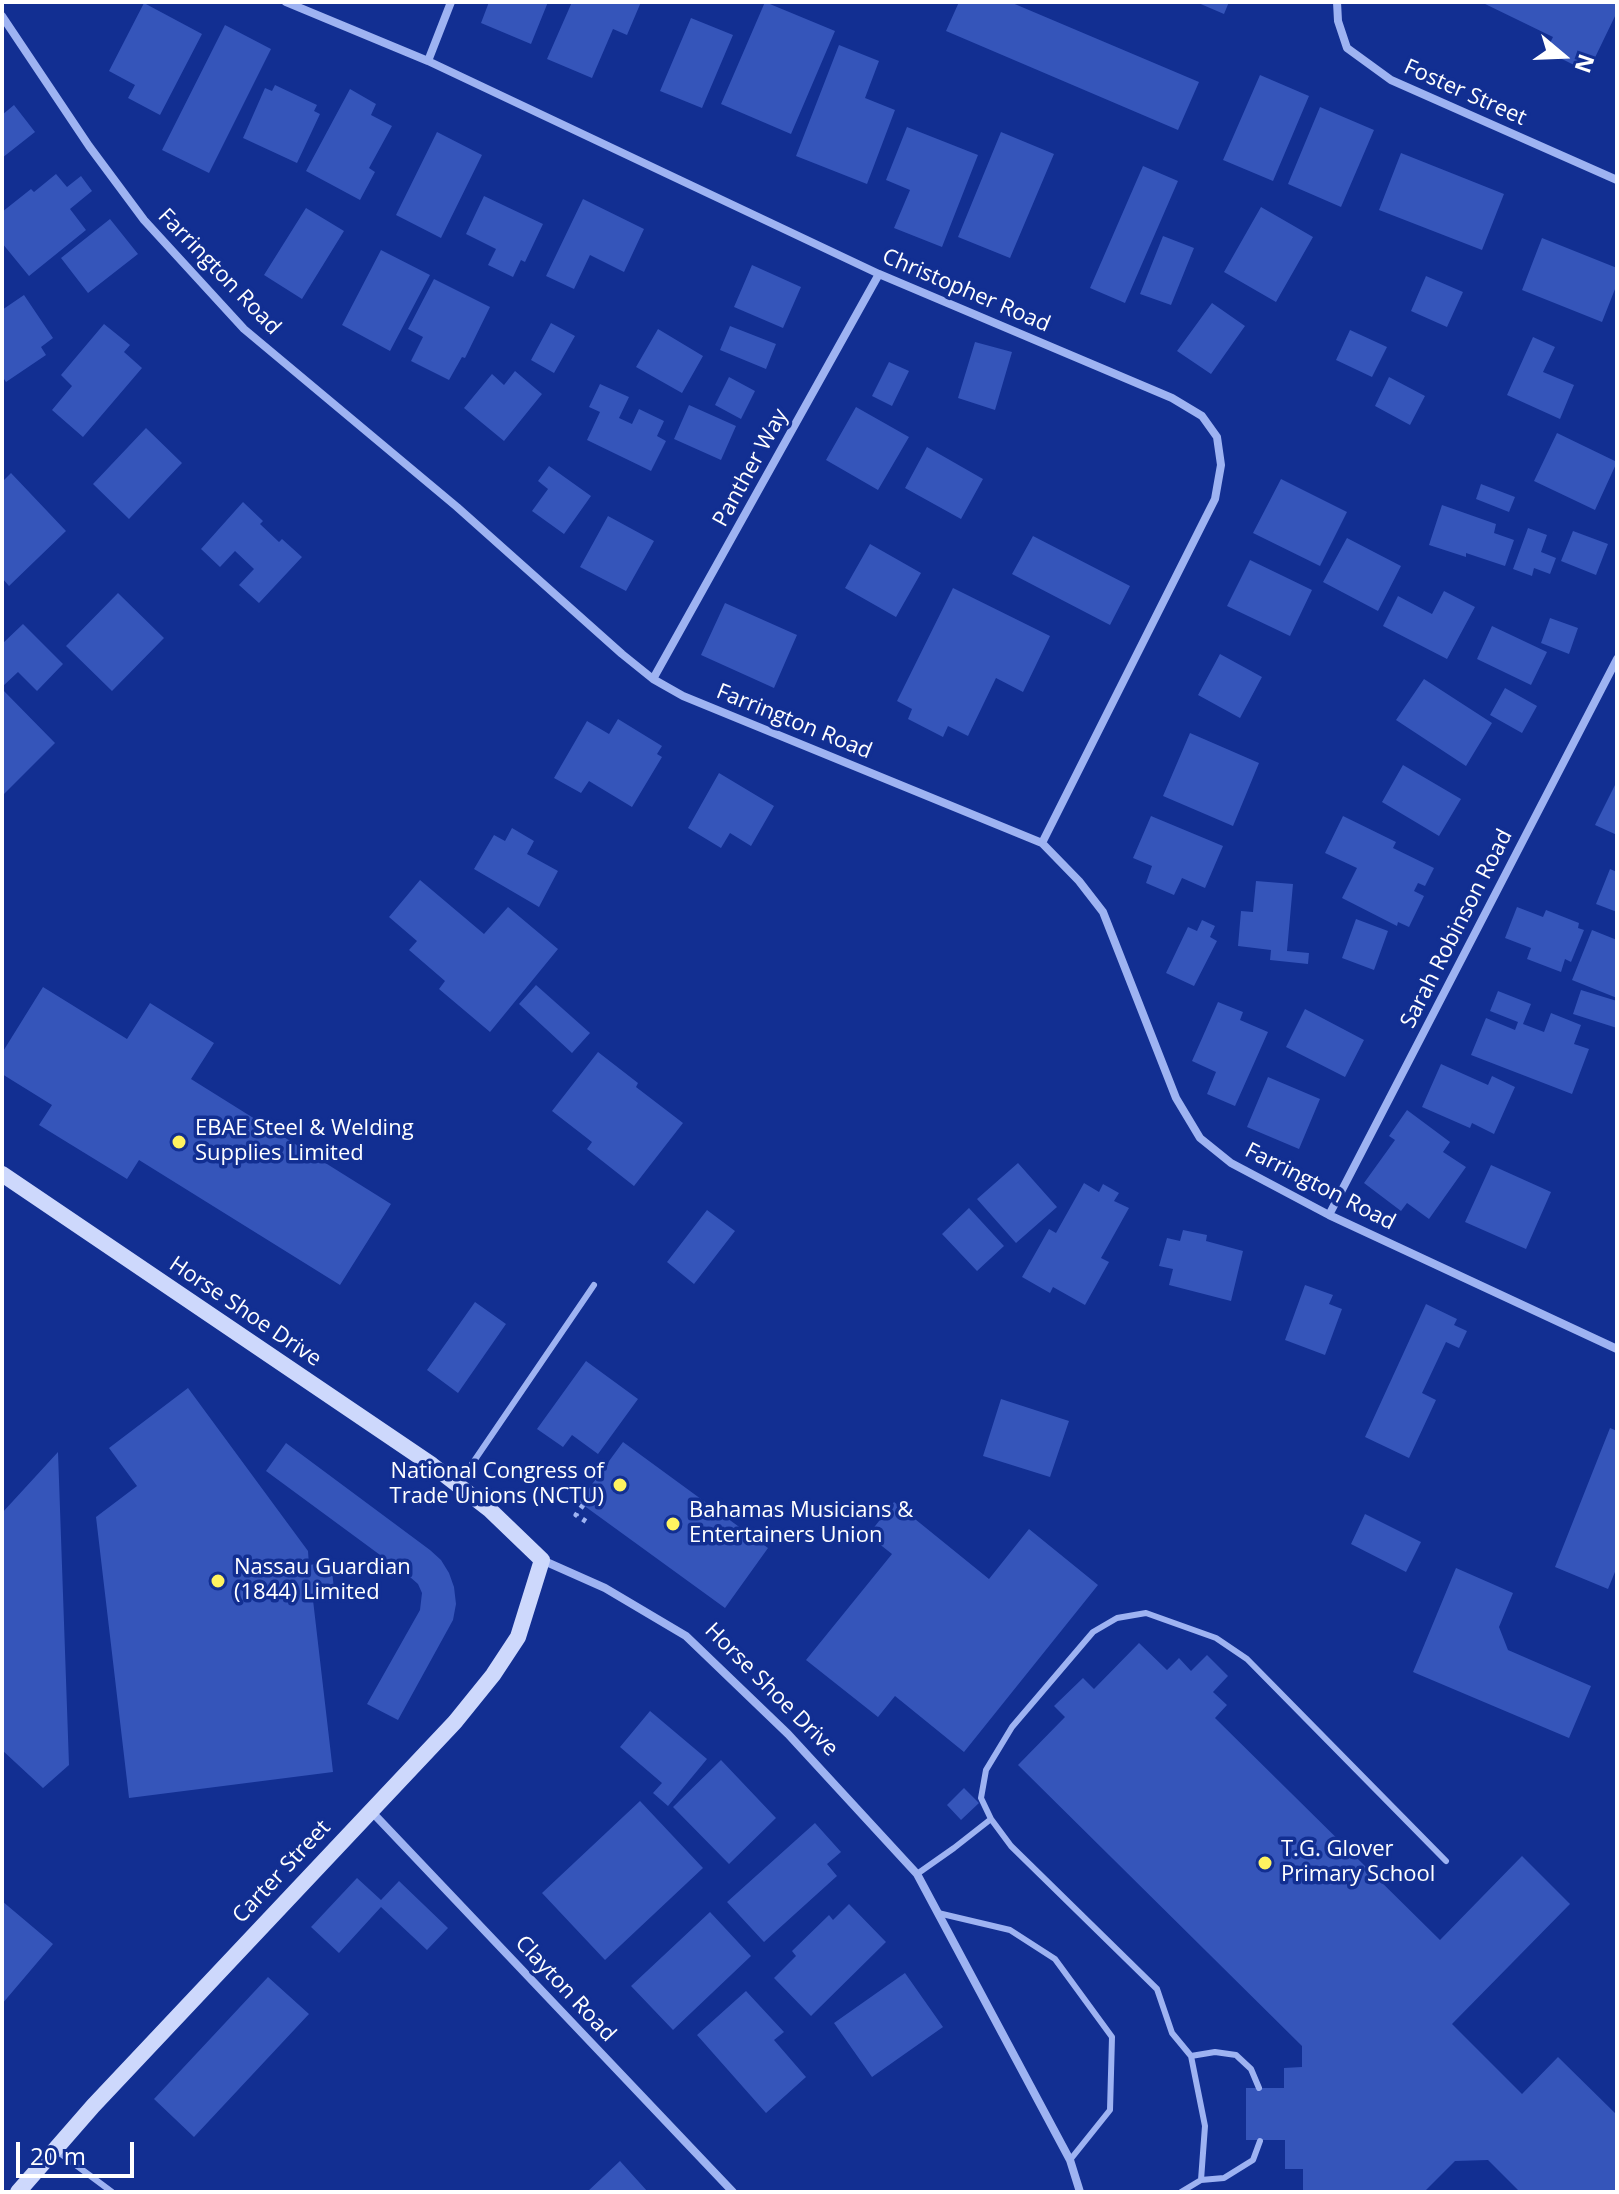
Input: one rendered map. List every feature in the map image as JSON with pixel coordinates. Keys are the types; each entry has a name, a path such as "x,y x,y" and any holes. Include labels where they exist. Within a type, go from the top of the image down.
{"street":[{"name":"Christopher Road","path":"286,2 428,61 879,274 1172,398 1202,416 1217,437 1221,465 1215,499 1042,843"},
{"path":"428,61 451,2"},
{"name":"Foster Street","path":"1337,2 1338,21 1347,48 1391,80 1617,180"},
{"name":"Farrington Road","path":"2,16 89,146 144,220 244,329 457,507 653,679 698,702 1042,843 1079,881 1103,912 1176,1098 1200,1138 1231,1163 1329,1215 1617,1349"},
{"name":"Panther Way","path":"653,679 879,274"},
{"name":"Sarah Robinson Road","path":"1329,1215 1617,659"},
{"name":"Horse Shoe Drive","path":"2,1174 432,1465 490,1510 542,1560 605,1588 686,1636 788,1734 917,1874 1070,2160 1080,2192"},
{"name":"Carter Street","path":"18,2192 103,2095 455,1722 493,1675 518,1637 542,1560"},
{"name":"Clayton Road","path":"371,1810 733,2192"}],"lane":[{"path":"457,1486 594,1285"},
{"path":"1201,2180 1205,2126 1191,2056 1172,2033 1157,1989 1011,1846 991,1819 981,1798 986,1770 1012,1727 1093,1632 1117,1618 1146,1613 1216,1638 1247,1659 1446,1861"},
{"path":"917,1874 991,1819"},
{"path":"938,1913 1010,1930 1055,1959 1112,2037 1110,2110 1070,2160"},
{"path":"1191,2056 1215,2052 1236,2055 1251,2069 1259,2088"},
{"path":"1181,2192 1201,2180 1224,2178 1253,2160 1260,2141"},
{"path":"55,2149 112,2192"}],"path":[{"path":"583,1505 576,1515 590,1524"}],"building":[{"path":"489,2 548,2 531,44 481,23"},
{"path":"572,2 641,2 627,35 613,29 592,78 547,59"},
{"path":"765,2 835,31 791,134 721,104"},
{"path":"959,2 1010,2 1199,82 1178,130 946,31"},
{"path":"1196,2 1229,2 1224,14"},
{"path":"1481,2 1617,2 1617,12 1588,72 1546,51 1553,37"},
{"path":"144,3 202,34 160,115 128,98 135,85 109,71"},
{"path":"691,18 733,35 702,108 660,91"},
{"path":"225,25 271,49 209,173 162,150"},
{"path":"839,45 879,61 865,98 895,110 867,184 796,156"},
{"path":"1260,75 1309,96 1273,181 1223,160"},
{"path":"275,85 317,105 314,111 320,114 297,163 243,138 265,88 272,91"},
{"path":"350,89 376,104 371,115 392,126 369,168 375,172 360,200 306,171"},
{"path":"14,105 35,132 2,158 2,115"},
{"path":"1320,107 1374,130 1341,207 1288,184"},
{"path":"907,127 978,155 942,247 894,228 910,190 886,180"},
{"path":"437,132 482,155 441,238 396,215"},
{"path":"1001,132 1054,154 1010,258 958,237"},
{"path":"1401,153 1504,194 1482,250 1379,210"},
{"path":"1143,166 1178,181 1125,303 1090,288"},
{"path":"56,174 67,187 81,176 92,191 70,209 86,230 29,276 2,243 2,212"},
{"path":"484,196 543,224 525,262 521,260 513,277 488,265 496,249 466,234"},
{"path":"583,199 644,229 624,272 590,255 574,289 546,276"},
{"path":"1261,207 1313,237 1276,302 1224,272"},
{"path":"306,208 344,231 302,299 264,275"},
{"path":"110,219 138,254 88,293 61,258"},
{"path":"1163,236 1194,248 1171,305 1140,294"},
{"path":"1542,238 1617,268 1617,284 1602,322 1522,290"},
{"path":"381,250 430,275 390,351 342,325"},
{"path":"752,265 801,287 783,328 734,307"},
{"path":"1426,276 1463,292 1447,327 1411,311"},
{"path":"434,279 490,307 465,358 462,357 449,380 411,361 423,337 408,329"},
{"path":"24,295 53,338 41,347 46,355 6,382 2,376 2,310"},
{"path":"1212,303 1245,326 1211,374 1177,351"},
{"path":"551,323 575,336 554,373 531,360"},
{"path":"104,324 130,345 124,352 142,368 83,437 52,410 72,386 61,375"},
{"path":"730,326 776,344 766,369 720,350"},
{"path":"658,329 703,356 682,393 636,367"},
{"path":"1350,330 1387,347 1372,377 1336,360"},
{"path":"1533,337 1555,347 1543,372 1574,385 1560,419 1507,395"},
{"path":"975,342 1012,352 995,410 958,398"},
{"path":"889,362 909,371 892,406 872,396"},
{"path":"515,371 542,394 504,441 464,408 492,374 504,385"},
{"path":"729,377 755,391 741,419 715,405"},
{"path":"1389,377 1425,396 1410,425 1375,406"},
{"path":"600,384 629,397 619,418 632,424 639,409 664,421 657,436 666,441 651,471 587,440 600,412 589,407"},
{"path":"689,405 736,426 721,460 674,439"},
{"path":"856,407 909,437 878,490 826,460"},
{"path":"146,428 182,463 129,519 93,484"},
{"path":"1557,433 1617,462 1595,510 1534,481"},
{"path":"927,447 983,479 961,519 905,488"},
{"path":"549,466 591,496 564,534 532,511 548,489 538,481"},
{"path":"11,473 66,531 9,586 2,578 2,482"},
{"path":"1281,479 1347,512 1320,566 1253,533"},
{"path":"1481,484 1515,497 1509,512 1476,499"},
{"path":"243,502 279,542 282,539 302,557 259,603 239,585 254,569 235,551 220,567 201,549"},
{"path":"1442,505 1496,524 1494,533 1514,540 1505,566 1429,545"},
{"path":"608,516 654,541 626,591 580,567"},
{"path":"1528,528 1547,535 1541,552 1556,558 1550,574 1534,568 1532,576 1513,569"},
{"path":"1573,531 1608,544 1596,575 1561,561"},
{"path":"1033,536 1130,586 1110,625 1012,574"},
{"path":"1347,538 1401,566 1378,611 1323,582"},
{"path":"870,544 921,573 896,617 845,588"},
{"path":"1250,560 1312,590 1290,636 1227,606"},
{"path":"953,588 1050,636 1023,692 996,678 968,736 948,726 943,737 908,719 912,709 897,701"},
{"path":"1444,591 1475,607 1447,659 1383,626 1398,596 1432,614"},
{"path":"118,593 164,638 112,691 66,646"},
{"path":"725,603 797,635 774,688 701,655"},
{"path":"1550,618 1578,628 1569,654 1541,643"},
{"path":"23,624 63,664 37,691 18,672 2,687 2,644"},
{"path":"1492,626 1547,652 1531,685 1477,659"},
{"path":"1220,654 1262,677 1240,718 1198,695"},
{"path":"1424,679 1492,723 1466,766 1396,720"},
{"path":"1505,688 1537,706 1522,733 1490,715"},
{"path":"2,689 55,743 2,796"},
{"path":"618,719 662,746 657,754 662,757 632,807 589,781 581,793 554,778 587,721 609,734"},
{"path":"1190,733 1259,763 1233,826 1163,796"},
{"path":"1403,765 1461,799 1439,836 1382,802"},
{"path":"719,773 774,806 751,846 730,833 721,848 688,828"},
{"path":"1617,781 1617,835 1595,825"},
{"path":"1151,816 1223,846 1205,888 1182,878 1174,895 1146,883 1152,866 1133,858"},
{"path":"1343,816 1396,842 1393,848 1434,868 1425,886 1418,883 1414,891 1424,896 1409,927 1398,922 1397,926 1342,898 1357,868 1325,853"},
{"path":"512,828 534,841 527,854 558,871 539,907 474,869 494,835 505,841"},
{"path":"1610,869 1617,872 1617,912 1596,904"},
{"path":"420,880 484,934 508,907 558,949 490,1032 439,989 445,981 409,950 417,941 389,917"},
{"path":"1256,881 1293,884 1287,951 1309,953 1308,964 1270,960 1271,950 1238,946 1241,911 1253,912"},
{"path":"1517,907 1543,917 1546,910 1579,923 1578,928 1584,930 1571,962 1565,959 1561,972 1527,959 1531,948 1505,938"},
{"path":"1356,919 1388,931 1374,970 1342,958"},
{"path":"1202,920 1215,926 1210,937 1217,941 1194,986 1166,973 1188,927 1197,931"},
{"path":"1592,930 1617,940 1617,998 1572,980"},
{"path":"536,985 590,1033 572,1053 519,1004"},
{"name":"EBAE Steel & Welding Supplies Limited","path":"43,987 127,1039 150,1003 214,1043 191,1079 391,1204 340,1285 139,1160 127,1179 39,1125 52,1105 2,1074 2,1053"},
{"path":"1581,990 1617,1001 1617,1028 1573,1014"},
{"path":"1498,991 1531,1004 1523,1024 1544,1032 1551,1013 1581,1025 1574,1044 1589,1049 1572,1094 1471,1055 1486,1018 1515,1030 1518,1022 1490,1011"},
{"path":"1218,1002 1243,1012 1240,1020 1268,1032 1235,1106 1207,1094 1216,1072 1192,1061"},
{"path":"1305,1009 1364,1040 1345,1077 1286,1047"},
{"path":"598,1052 638,1083 636,1087 683,1123 634,1186 587,1149 592,1142 552,1111"},
{"path":"1441,1064 1488,1085 1492,1076 1515,1087 1494,1134 1472,1123 1470,1128 1422,1107"},
{"path":"1268,1077 1320,1099 1299,1149 1247,1127"},
{"path":"1407,1110 1450,1142 1443,1152 1466,1167 1429,1219 1407,1203 1401,1211 1364,1183 1395,1140 1389,1136"},
{"path":"1018,1163 1057,1207 1016,1243 977,1199"},
{"path":"1491,1165 1551,1192 1526,1249 1465,1222"},
{"path":"1084,1183 1099,1192 1103,1184 1119,1193 1114,1201 1129,1208 1101,1258 1109,1262 1085,1305 1053,1287 1050,1293 1022,1277 1049,1229 1056,1233"},
{"path":"969,1208 1004,1246 977,1271 942,1234"},
{"path":"707,1210 735,1231 694,1284 667,1262"},
{"path":"1183,1230 1207,1235 1206,1241 1243,1251 1231,1301 1169,1285 1173,1269 1159,1266 1167,1238 1180,1241"},
{"path":"1305,1285 1333,1295 1329,1304 1342,1309 1325,1355 1285,1340"},
{"path":"475,1302 506,1324 458,1393 427,1370"},
{"path":"1426,1304 1457,1319 1454,1325 1467,1331 1459,1348 1446,1342 1422,1393 1436,1400 1409,1458 1365,1437"},
{"path":"586,1361 638,1399 598,1454 572,1435 563,1447 537,1429"},
{"name":"Nassau Guardian (1844) Limited","path":"188,1388 308,1551 309,1565 331,1562 335,1598 313,1600 333,1772 129,1798 96,1517 137,1486 109,1448"},
{"path":"1001,1399 1069,1421 1050,1477 983,1456"},
{"path":"1610,1428 1617,1431 1617,1567 1608,1589 1555,1567"},
{"path":"623,1442 768,1548 725,1608 579,1502"},
{"path":"286,1443 430,1550 449,1573 456,1604 453,1620 398,1720 367,1704 420,1610 422,1593 410,1577 266,1471"},
{"path":"58,1452 69,1765 43,1788 2,1750 2,1513"},
{"path":"894,1502 989,1579 1029,1529 1098,1585 964,1752 895,1696 878,1717 806,1660 892,1554 868,1535"},
{"path":"1365,1514 1421,1542 1406,1572 1351,1544"},
{"path":"1456,1568 1513,1593 1499,1627 1508,1650 1591,1686 1569,1738 1413,1672"},
{"path":"1139,1643 1167,1670 1179,1658 1191,1671 1207,1655 1228,1676 1213,1692 1227,1705 1215,1718 1440,1940 1522,1856 1570,1904 1452,2024 1522,2094 1558,2057 1617,2115 1617,2192 1520,2192 1488,2160 1455,2161 1424,2192 1303,2192 1303,2169 1285,2169 1285,2140 1246,2140 1246,2088 1284,2088 1284,2068 1302,2067 1302,2046 1018,1765 1065,1717 1054,1706 1083,1678 1094,1689"},
{"path":"650,1711 707,1759 668,1806 653,1793 662,1783 620,1747"},
{"path":"721,1760 776,1818 729,1864 673,1807"},
{"path":"964,1788 979,1803 961,1820 947,1805"},
{"path":"640,1801 703,1868 605,1960 542,1893"},
{"path":"815,1823 841,1852 827,1864 837,1876 764,1942 727,1902"},
{"path":"357,1878 381,1900 399,1881 448,1928 427,1950 381,1907 339,1953 311,1927"},
{"path":"2,1901 53,1944 2,2004"},
{"path":"849,1904 886,1942 811,2016 774,1978 796,1956 792,1951 829,1915 833,1920"},
{"path":"710,1912 751,1956 673,2030 631,1986"},
{"path":"905,1973 943,2027 872,2077 834,2023"},
{"path":"268,1977 309,2014 194,2137 154,2099"},
{"path":"746,1991 784,2032 774,2040 806,2077 766,2113 697,2035"},
{"path":"620,2161 648,2192 587,2192"}],"place":[{"name":"EBAE Steel & Welding Supplies Limited","path":"179,1142"},
{"name":"National Congress of Trade Unions (NCTU)","path":"620,1485"},
{"name":"Bahamas Musicians & Entertainers Union","path":"673,1524"},
{"name":"Nassau Guardian (1844) Limited","path":"218,1581"},
{"name":"T.G. Glover Primary School","path":"1265,1863"}]}
